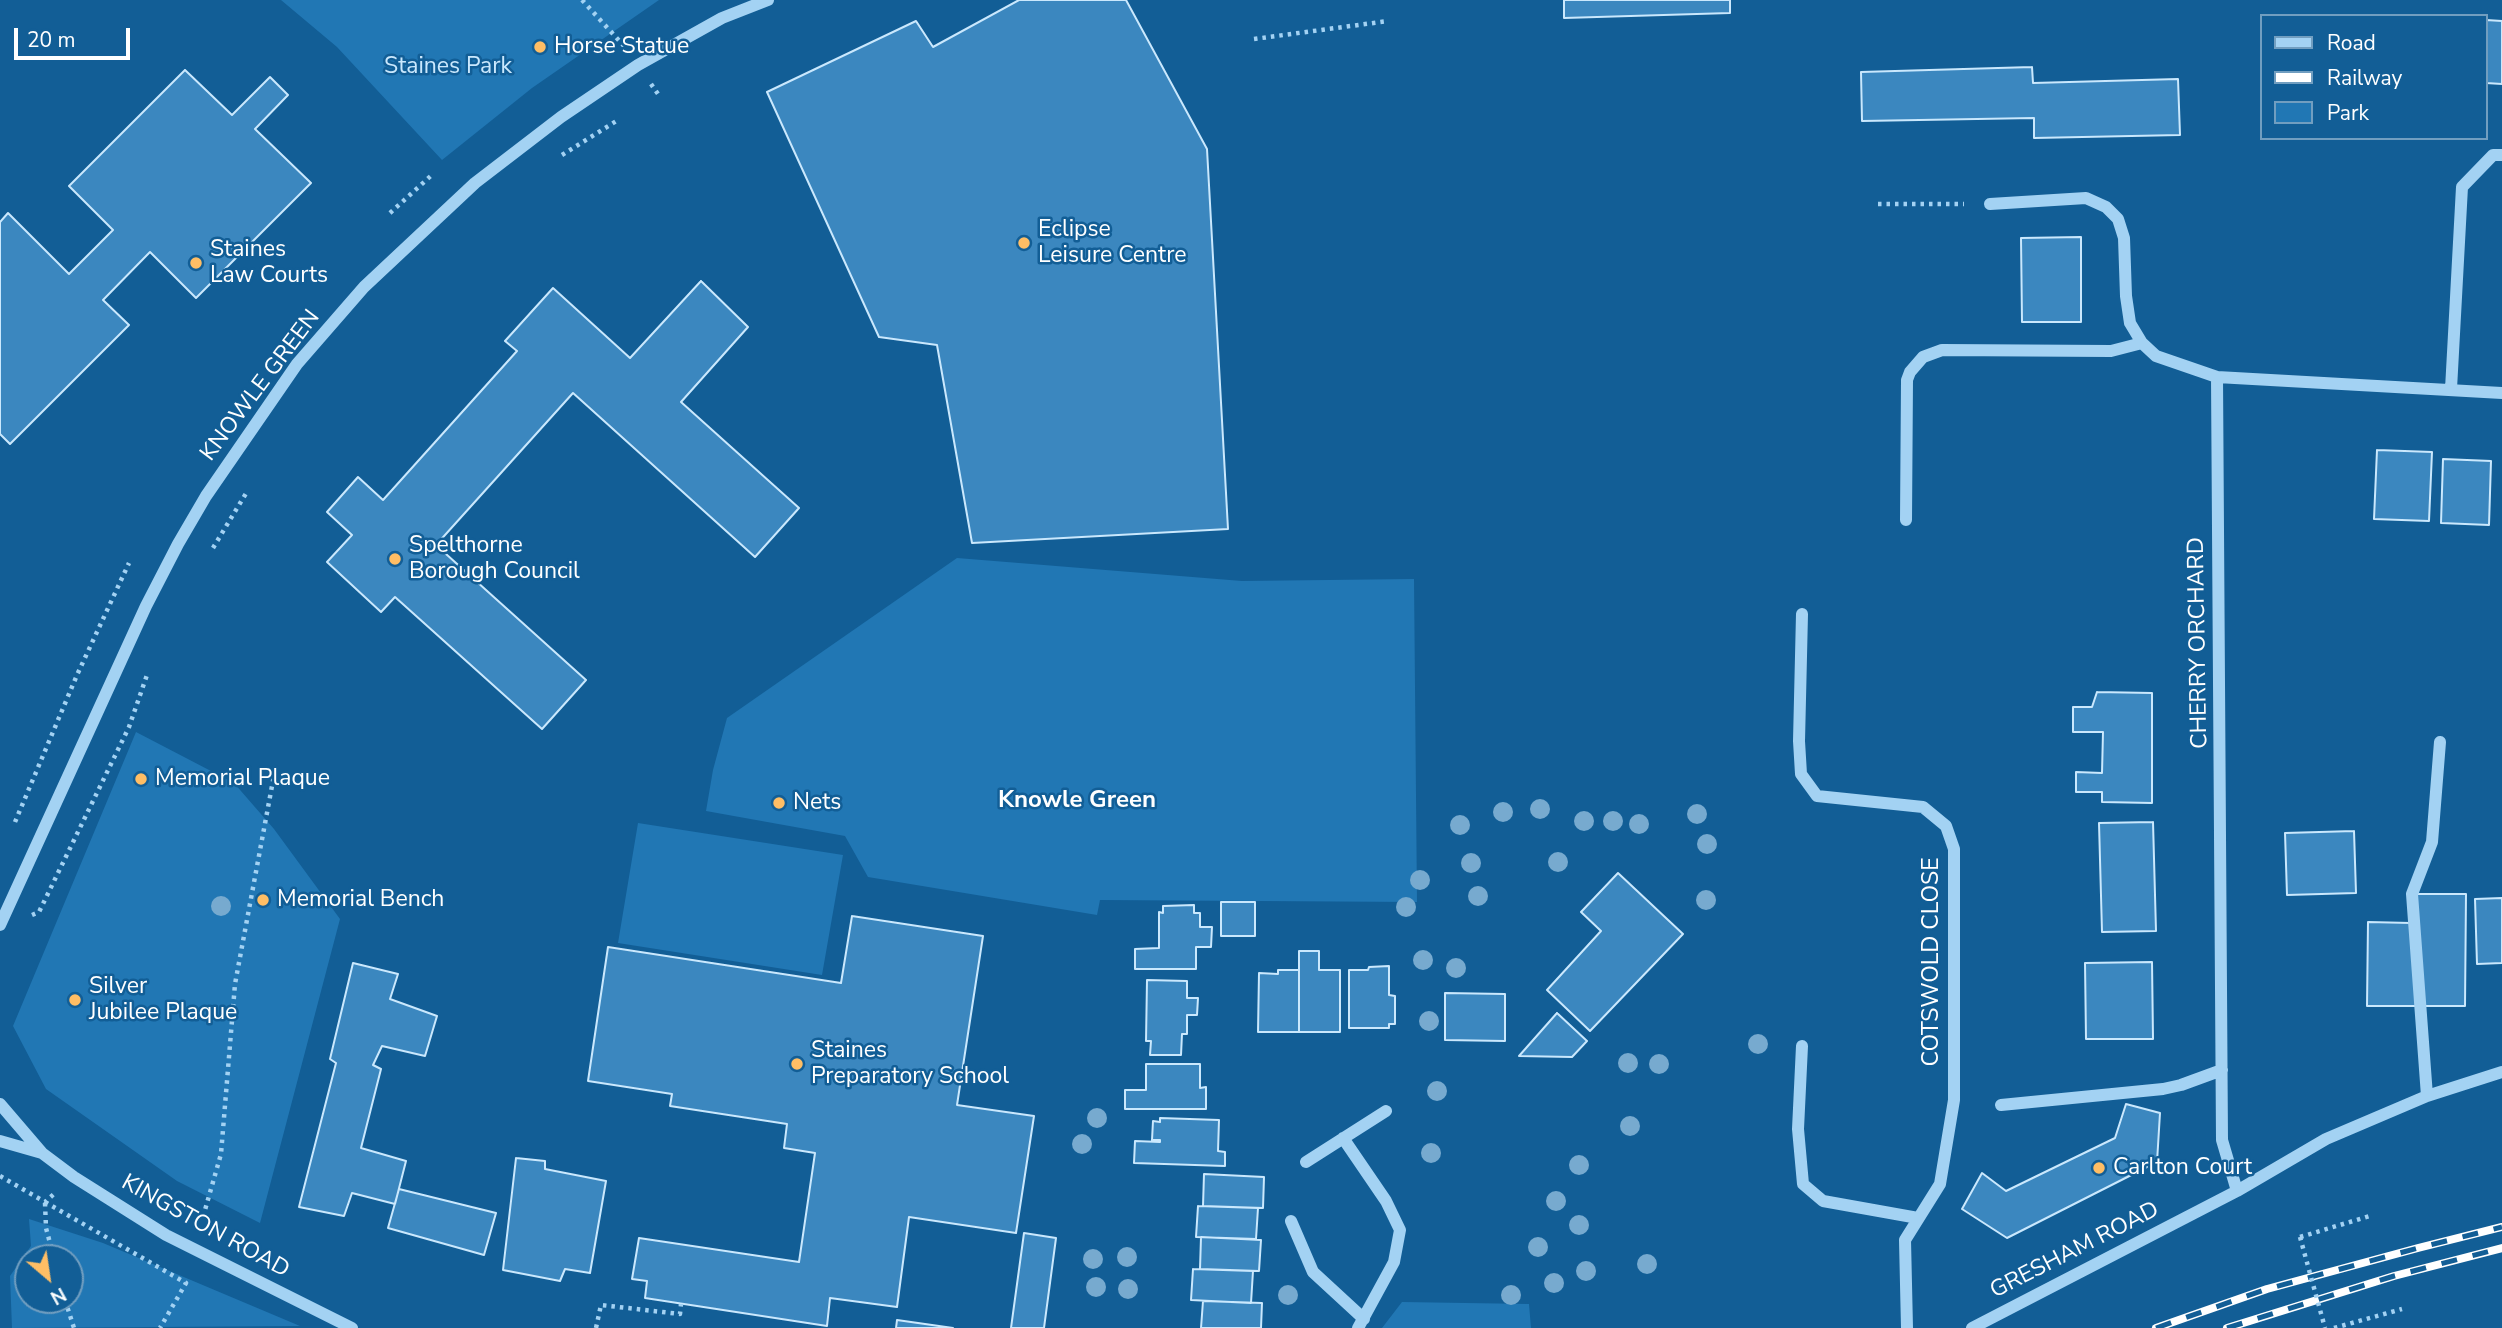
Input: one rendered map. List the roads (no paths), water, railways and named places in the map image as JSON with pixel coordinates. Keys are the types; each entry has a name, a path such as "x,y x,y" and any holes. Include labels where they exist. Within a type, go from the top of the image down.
{"street":[{"name":"KNOWLE GREEN","path":"0,925 146,606 178,544 206,496 297,364 364,287 475,183 561,117 638,65 722,18 768,0"},
{"path":"2451,389 2462,187 2493,156 2502,155"},
{"path":"1990,204 2086,198 2106,207 2118,219 2124,239 2130,323 2142,343 2156,356 2217,377 2502,393"},
{"path":"1906,520 1907,380 1910,372 1923,357 1942,350 2111,351 2142,343"},
{"name":"CHERRY ORCHARD","path":"2217,377 2222,1140 2238,1191"},
{"name":"COTSWOLD CLOSE","path":"1801,614 1801,774 1817,796 1923,807 1946,826 1954,849 1954,1100 1940,1184 1905,1240 1907,1328"},
{"path":"2427,1096 2412,894 2432,842 2440,741"},
{"path":"1802,1046 1798,1129 1802,1184 1823,1201 1918,1218"},
{"path":"2001,1105 2163,1089 2222,1070"},
{"name":"GRESHAM ROAD","path":"1972,1328 2238,1191 2326,1139 2427,1096 2502,1072"},
{"name":"KINGSTON ROAD","path":"0,1104 42,1153 74,1177 166,1235 352,1328"},
{"path":"1306,1162 1385,1111"},
{"path":"1291,1221 1312,1272 1361,1323 1394,1262 1400,1230 1386,1201 1343,1138"},
{"name":"KINGSTON ROAD","path":"0,1141 42,1153"},
{"path":"320,1328 324,1315"}],"railway":[{"path":"2156,1328 2267,1289 2502,1227"},
{"path":"2227,1328 2394,1276 2502,1248"}],"place":[{"name":"Horse Statue","path":"540,47"},
{"name":"Eclipse Leisure Centre","path":"1024,243"},
{"name":"Staines Law Courts","path":"196,263"},
{"name":"Spelthorne Borough Council","path":"395,559"},
{"name":"Memorial Plaque","path":"141,779"},
{"name":"Nets","path":"779,803"},
{"name":"Memorial Bench","path":"263,900"},
{"name":"Silver Jubilee Plaque","path":"75,1000"},
{"name":"Staines Preparatory School","path":"797,1064"},
{"name":"Carlton Court","path":"2099,1168"}],"district":[{"name":"Knowle Green","path":"1077,801"}],"park label":[{"name":"Staines Park","path":"448,67"}]}
